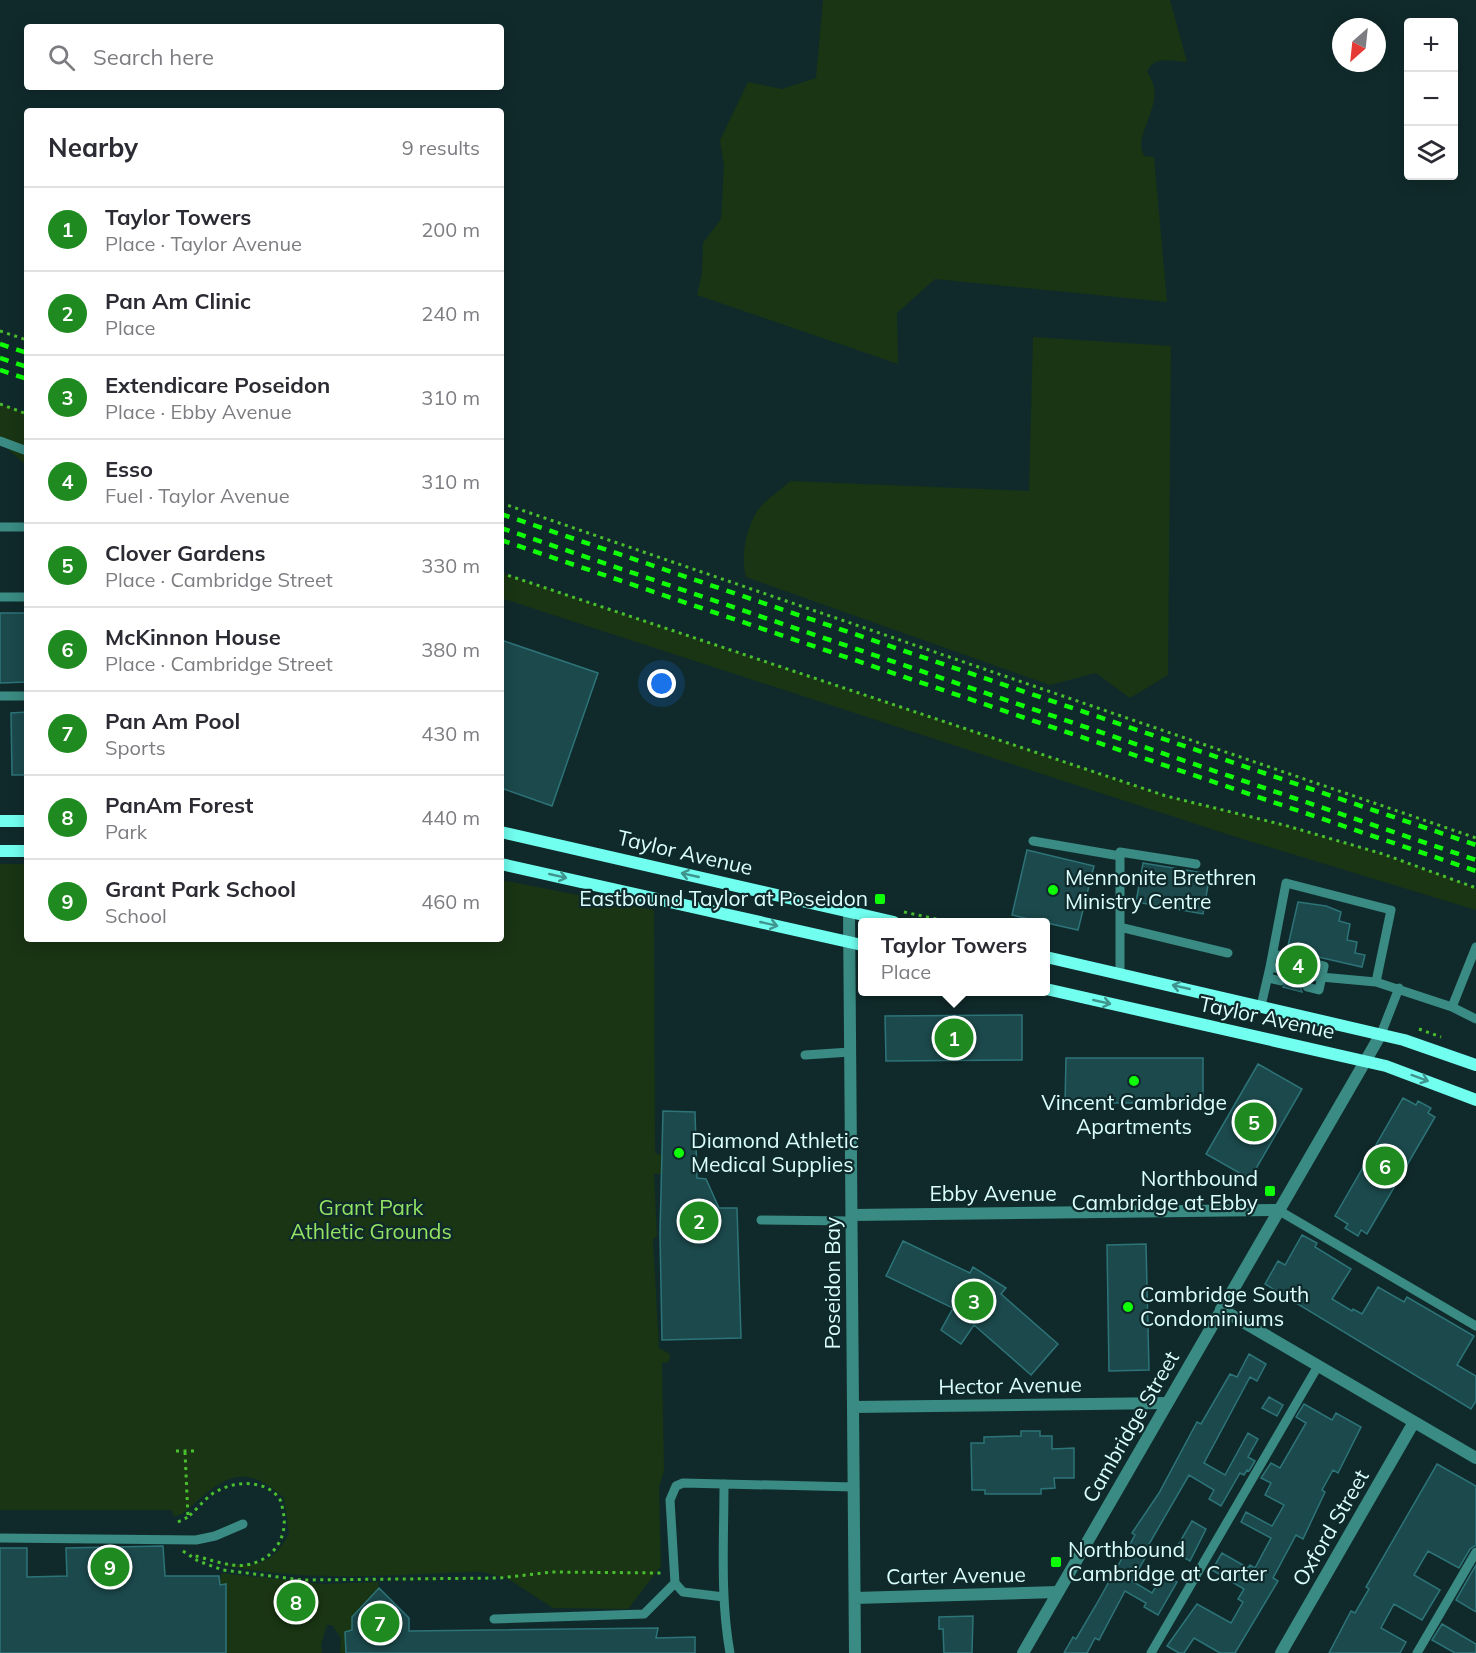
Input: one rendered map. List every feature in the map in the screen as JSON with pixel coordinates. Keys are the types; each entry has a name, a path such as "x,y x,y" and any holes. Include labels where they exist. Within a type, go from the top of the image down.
{"main road":[{"path":"0,821 24,821"},
{"name":"Taylor Avenue","path":"504,833 876,918"},
{"path":"0,851 24,851"},
{"path":"504,865 858,944"},
{"name":"Taylor Avenue","path":"1050,958 1422,1045 1476,1065"},
{"name":"Taylor Avenue","path":"1050,989 1365,1060 1476,1100"}],"street":[{"name":"Poseidon Bay","path":"849,912 855,1653"},
{"name":"Cambridge Street","path":"1023,1653 1381,1035"},
{"name":"Ebby Avenue","path":"852,1218 1278,1210"},
{"path":"1221,1309 1476,1458"},
{"name":"Hector Avenue","path":"853,1407 1167,1403"},
{"name":"Oxford Street","path":"1281,1653 1414,1422"},
{"name":"Carter Avenue","path":"855,1598 1058,1592"}],"lane":[{"path":"0,441 24,450"},
{"path":"0,527 24,527"},
{"path":"0,597 24,597"},
{"path":"0,696 24,696"},
{"path":"1033,842 1120,856"},
{"path":"1120,974 1120,852 1196,864"},
{"path":"1262,1006 1286,883 1391,910 1376,981"},
{"path":"1120,927 1228,953"},
{"path":"1452,1007 1476,947"},
{"path":"1273,954 1286,957"},
{"path":"1307,987 1319,990 1322,979 1324,966 1313,963"},
{"path":"1270,967 1284,970"},
{"path":"1310,976 1322,979 1376,981 1452,1007 1476,1018"},
{"path":"1269,978 1281,981"},
{"path":"1381,1035 1399,988"},
{"path":"806,1055 850,1052"},
{"path":"1278,1210 1476,1326"},
{"path":"761,1220 852,1218"},
{"path":"1151,1653 1318,1366"},
{"path":"724,1597 683,1592 675,1583 670,1500 676,1486 683,1483 854,1487"},
{"path":"724,1484 725,1626 730,1653"},
{"path":"0,1538 196,1540 215,1536 243,1524"},
{"path":"1417,1653 1476,1552"},
{"path":"494,1619 644,1614 675,1583"}],"path":[{"path":"0,331 24,339"},
{"path":"0,405 24,413"},
{"path":"504,504 1476,838"},
{"path":"504,574 1166,796 1273,822 1383,854 1476,888"},
{"path":"176,1451 195,1451"},
{"path":"178,1522 188,1517"},
{"path":"166,1540 198,1561 224,1570 302,1580 500,1578 552,1572 664,1573"}],"green space":[{"path":"823,0 1170,0 1187,62 1158,61 1147,72 1153,84 1154,95 1141,147 1144,156 1154,157 1167,302 935,279 897,313 898,364 697,295 702,273 703,243 721,219 724,165 720,140 748,82 782,89 816,78"},
{"path":"1033,337 1171,346 1168,675 1130,698 1096,673 1050,685 746,577 744,553 752,520 763,504 790,481 1029,491"},
{"path":"0,404 24,413 24,463 0,442"},
{"path":"504,574 1166,796 1284,825 1383,854 1476,888 1476,910 1233,836 504,599"},
{"name":"Grant Park Athletic Grounds","path":"0,864 24,864 24,942 504,942 504,881 654,910 655,1153 662,1155 661,1174 654,1174 657,1236 653,1239 659,1348 670,1354 669,1362 662,1363 664,1471 659,1487 661,1566 628,1609 553,1608 507,1578 481,1572 318,1576 285,1574 221,1564 243,1565 261,1562 276,1552 289,1533 284,1498 260,1481 249,1477 229,1479 219,1484 177,1516 173,1516 172,1510 0,1510"},
{"path":"221,1573 323,1584 378,1582 379,1588 352,1617 352,1630 346,1653 340,1653 341,1638 332,1625 327,1625 321,1644 322,1653 226,1653 226,1585 220,1585"}],"building":[{"path":"0,613 24,613 24,682 0,683"},
{"path":"504,641 598,673 552,806 504,789"},
{"path":"24,712 24,775 12,775 11,713"},
{"name":"Mennonite Brethren Ministry Centre","path":"1027,850 1094,866 1078,930 1050,924 1050,918 1025,918 1012,915"},
{"path":"1143,863 1210,874 1203,914 1136,902"},
{"path":"1298,902 1326,906 1341,912 1339,921 1350,924 1347,940 1357,942 1355,953 1365,955 1362,967 1314,956 1307,961 1311,969 1304,973 1305,981 1300,986 1302,992 1283,987 1287,983 1286,976 1291,971 1286,964 1293,956 1287,950"},
{"path":"1022,1015 1022,1060 886,1061 885,1016"},
{"name":"Vincent Cambridge Apartments","path":"1066,1058 1203,1058 1203,1103 1065,1103"},
{"path":"1258,1064 1302,1089 1250,1179 1206,1154"},
{"path":"1403,1098 1416,1105 1418,1101 1431,1108 1428,1113 1435,1117 1367,1234 1361,1230 1358,1236 1345,1228 1348,1224 1335,1216"},
{"path":"663,1111 695,1112 697,1178 706,1179 719,1208 737,1208 741,1338 662,1340 660,1233"},
{"path":"1302,1235 1317,1243 1315,1247 1351,1269 1332,1299 1352,1311 1353,1309 1362,1314 1378,1287 1404,1302 1407,1297 1474,1336 1457,1365 1476,1376 1476,1401 1471,1409 1265,1284 1278,1261 1285,1265"},
{"path":"903,1241 970,1273 973,1267 1006,1288 1001,1294 1058,1344 1031,1375 974,1325 961,1344 941,1330 953,1308 886,1276"},
{"name":"Cambridge South Condominiums","path":"1146,1244 1149,1370 1109,1371 1107,1245"},
{"path":"1249,1354 1266,1364 1257,1381 1250,1377 1204,1463 1225,1475 1248,1433 1258,1439 1248,1457 1255,1461 1249,1471 1247,1470 1244,1475 1240,1473 1221,1506 1209,1499 1214,1490 1189,1475 1145,1551 1148,1553 1132,1581 1152,1593 1163,1575 1177,1582 1158,1615 1144,1607 1146,1603 1125,1591 1099,1640 1095,1638 1087,1653 1064,1653 1073,1637 1076,1639 1096,1605 1135,1535 1132,1533 1159,1493 1197,1422 1201,1424 1230,1374 1237,1377"},
{"path":"1269,1397 1283,1405 1277,1416 1262,1408"},
{"path":"1304,1404 1332,1420 1336,1413 1361,1427 1338,1473 1333,1470 1322,1490 1325,1492 1303,1539 1296,1535 1273,1578 1278,1581 1235,1653 1220,1653 1194,1638 1184,1653 1179,1653 1167,1646 1197,1604 1231,1623 1243,1602 1238,1599 1244,1589 1212,1570 1222,1553 1248,1568 1250,1565 1255,1568 1271,1538 1241,1522 1246,1512 1272,1526 1284,1505 1265,1495 1271,1483 1261,1478 1271,1463 1280,1468 1306,1423 1296,1417"},
{"path":"1021,1431 1040,1431 1040,1436 1052,1436 1052,1449 1074,1448 1074,1478 1054,1478 1055,1488 1041,1489 1041,1494 985,1494 985,1490 972,1490 971,1443 984,1443 984,1437 1021,1436"},
{"path":"1437,1464 1476,1486 1476,1545 1470,1549 1459,1568 1428,1551 1414,1575 1440,1590 1422,1620 1394,1604 1381,1628 1406,1642 1400,1653 1329,1653 1351,1611 1355,1613 1369,1589 1366,1587"},
{"path":"1192,1521 1206,1529 1190,1561 1174,1552"},
{"path":"163,1546 165,1576 219,1576 220,1585 226,1584 226,1653 0,1653 0,1548 27,1548 27,1577 67,1576 66,1548"},
{"path":"1476,1565 1476,1612 1456,1600"},
{"path":"379,1588 409,1618 409,1631 658,1628 656,1638 695,1637 695,1653 346,1653 345,1632 352,1630 352,1617"},
{"path":"973,1616 972,1653 944,1653 943,1629 939,1629 939,1617"},
{"path":"1442,1624 1476,1644 1476,1653 1455,1653 1432,1640"}],"railway":[{"path":"0,344 24,352"},
{"path":"0,358 24,366"},
{"path":"0,370 24,378"},
{"path":"504,515 1476,845"},
{"path":"504,529 1476,860"},
{"path":"504,541 1476,871"}],"place":[{"name":"Mennonite Brethren Ministry Centre","path":"1053,890"},
{"name":"Eastbound Taylor at Poseidon","path":"880,899"},
{"name":"Esso","path":"1298,965"},
{"name":"Taylor Towers","path":"954,1038"},
{"name":"Vincent Cambridge Apartments","path":"1134,1081"},
{"name":"Clover Gardens","path":"1254,1122"},
{"name":"Diamond Athletic Medical Supplies","path":"679,1153"},
{"name":"McKinnon House","path":"1385,1166"},
{"name":"Northbound Cambridge at Ebby","path":"1270,1191"},
{"name":"Pan Am Clinic","path":"699,1221"},
{"name":"Extendicare Poseidon","path":"974,1301"},
{"name":"Cambridge South Condominiums","path":"1128,1307"},
{"name":"Northbound Cambridge at Carter","path":"1056,1562"},
{"name":"Grant Park School","path":"110,1567"},
{"name":"PanAm Forest","path":"296,1602"},
{"name":"Pan Am Pool","path":"380,1623"}]}
